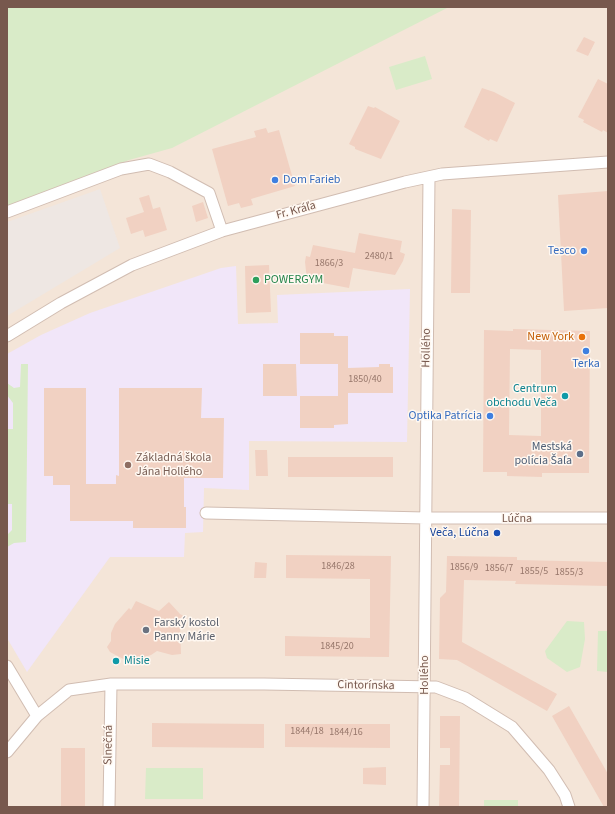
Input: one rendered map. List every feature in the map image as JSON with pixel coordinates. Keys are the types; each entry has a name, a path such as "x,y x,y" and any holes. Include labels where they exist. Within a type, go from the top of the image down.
{"street":[{"name":"Fr. Kráľa","path":"7,336 61,303 132,265 222,231 442,174 608,162"},
{"path":"7,212 121,169 149,164 170,172 209,193 222,231"},
{"name":"Hollého","path":"423,807 429,177"},
{"path":"206,513 425,518"},
{"name":"Lúčna","path":"425,518 608,518"},
{"path":"7,666 37,716"},
{"name":"Cintorínska","path":"7,752 37,716 69,690 111,684 264,684 436,687 465,698 512,727 549,770 565,795 569,807"},
{"name":"Slnečná","path":"109,807 111,684"}],"shaded area":[{"path":"369,7 608,7 608,807 7,807 7,154"},
{"path":"100,189 120,248 7,316 7,222"},
{"name":"Základná škola Jána Hollého","path":"236,266 238,324 278,323 277,295 410,289 407,442 249,441 249,490 204,488 203,532 185,533 184,557 110,557 27,672 7,638 7,354 41,335 90,313 221,268"}],"green space":[{"path":"7,7 449,7 172,148 129,160 7,209"},
{"path":"425,56 432,79 396,90 389,67"},
{"path":"21,364 28,364 26,542 14,543 7,547 7,535 12,530 12,504 7,504 7,429 13,429 13,403 7,395 7,383 14,388 20,387"},
{"path":"567,621 584,622 585,639 580,667 567,672 547,658 545,651"},
{"path":"598,631 608,631 608,672 597,671"},
{"path":"146,768 203,768 203,799 145,799"},
{"path":"484,800 518,800 518,807 484,807"}],"building":[{"path":"584,37 595,42 588,56 576,51"},
{"path":"598,79 608,84 608,133 603,130 602,132 583,122 584,120 578,117"},
{"path":"482,88 494,92 515,103 497,142 490,139 489,141 464,127"},
{"path":"368,106 375,107 400,121 381,159 355,149 355,147 349,144"},
{"path":"266,128 268,133 279,130 295,186 251,199 253,205 241,208 239,203 228,206 212,149 256,137 254,131"},
{"name":"Tesco","path":"608,191 608,308 564,311 558,195"},
{"path":"149,195 153,209 160,207 167,230 145,237 143,230 131,234 126,218 144,212 139,198"},
{"path":"203,202 208,218 196,222 192,206"},
{"path":"452,209 471,210 470,293 451,293"},
{"path":"359,233 402,241 400,252 405,254 403,261 395,275 353,268 349,288 307,280 305,262 306,256 310,257 313,245 355,253"},
{"path":"269,265 271,312 246,313 245,266"},
{"name":"Centrum obchodu Veča","path":"513,329 590,331 589,473 542,473 542,477 507,476 507,472 483,472 484,330 513,331","holes":["510,349 541,350 541,436 509,435"]},
{"path":"300,333 334,333 334,336 348,336 348,368 379,367 379,364 390,364 390,367 393,367 393,393 348,393 348,424 334,425 334,428 300,428 300,396 338,396 338,364 300,364"},
{"path":"263,364 296,364 297,396 263,396"},
{"path":"44,388 86,388 86,484 116,484 116,475 119,476 119,388 202,388 201,418 224,418 223,478 184,478 186,528 133,528 133,521 70,521 70,485 53,485 53,476 44,476"},
{"path":"255,450 267,450 268,476 256,476"},
{"path":"288,457 393,457 393,477 288,477"},
{"path":"286,555 391,556 389,657 285,656 285,636 370,638 370,579 286,578"},
{"path":"447,556 517,557 517,560 608,562 608,586 515,584 516,581 464,580 462,642 557,694 547,711 457,660 439,659 440,598 446,592"},
{"path":"255,562 267,563 266,578 254,578"},
{"name":"Farský kostol Panny Márie","path":"136,601 159,611 169,602 180,614 187,618 180,625 181,654 172,655 157,651 151,655 129,662 110,652 107,647 111,641 111,633 115,624 129,608 131,610"},
{"path":"569,706 608,774 608,807 604,807 552,716"},
{"path":"440,716 460,716 459,807 439,807 440,765 450,765 450,748 440,748"},
{"path":"152,723 264,724 264,748 152,747"},
{"path":"285,724 390,724 390,748 285,747"},
{"path":"61,748 85,748 85,807 61,807"},
{"path":"386,767 386,785 363,784 363,768"}],"place":[{"name":"Dom Farieb","path":"275,180"},
{"name":"Tesco","path":"584,251"},
{"name":"POWERGYM","path":"256,280"},
{"name":"New York","path":"582,337"},
{"name":"Terka","path":"586,351"},
{"name":"Centrum obchodu Veča","path":"565,396"},
{"name":"Optika Patrícia","path":"490,416"},
{"name":"Mestská polícia Šaľa","path":"580,454"},
{"name":"Základná škola Jána Hollého","path":"128,465"},
{"name":"Veča, Lúčna","path":"497,533"},
{"name":"Farský kostol Panny Márie","path":"146,630"},
{"name":"Misie","path":"116,661"}]}
